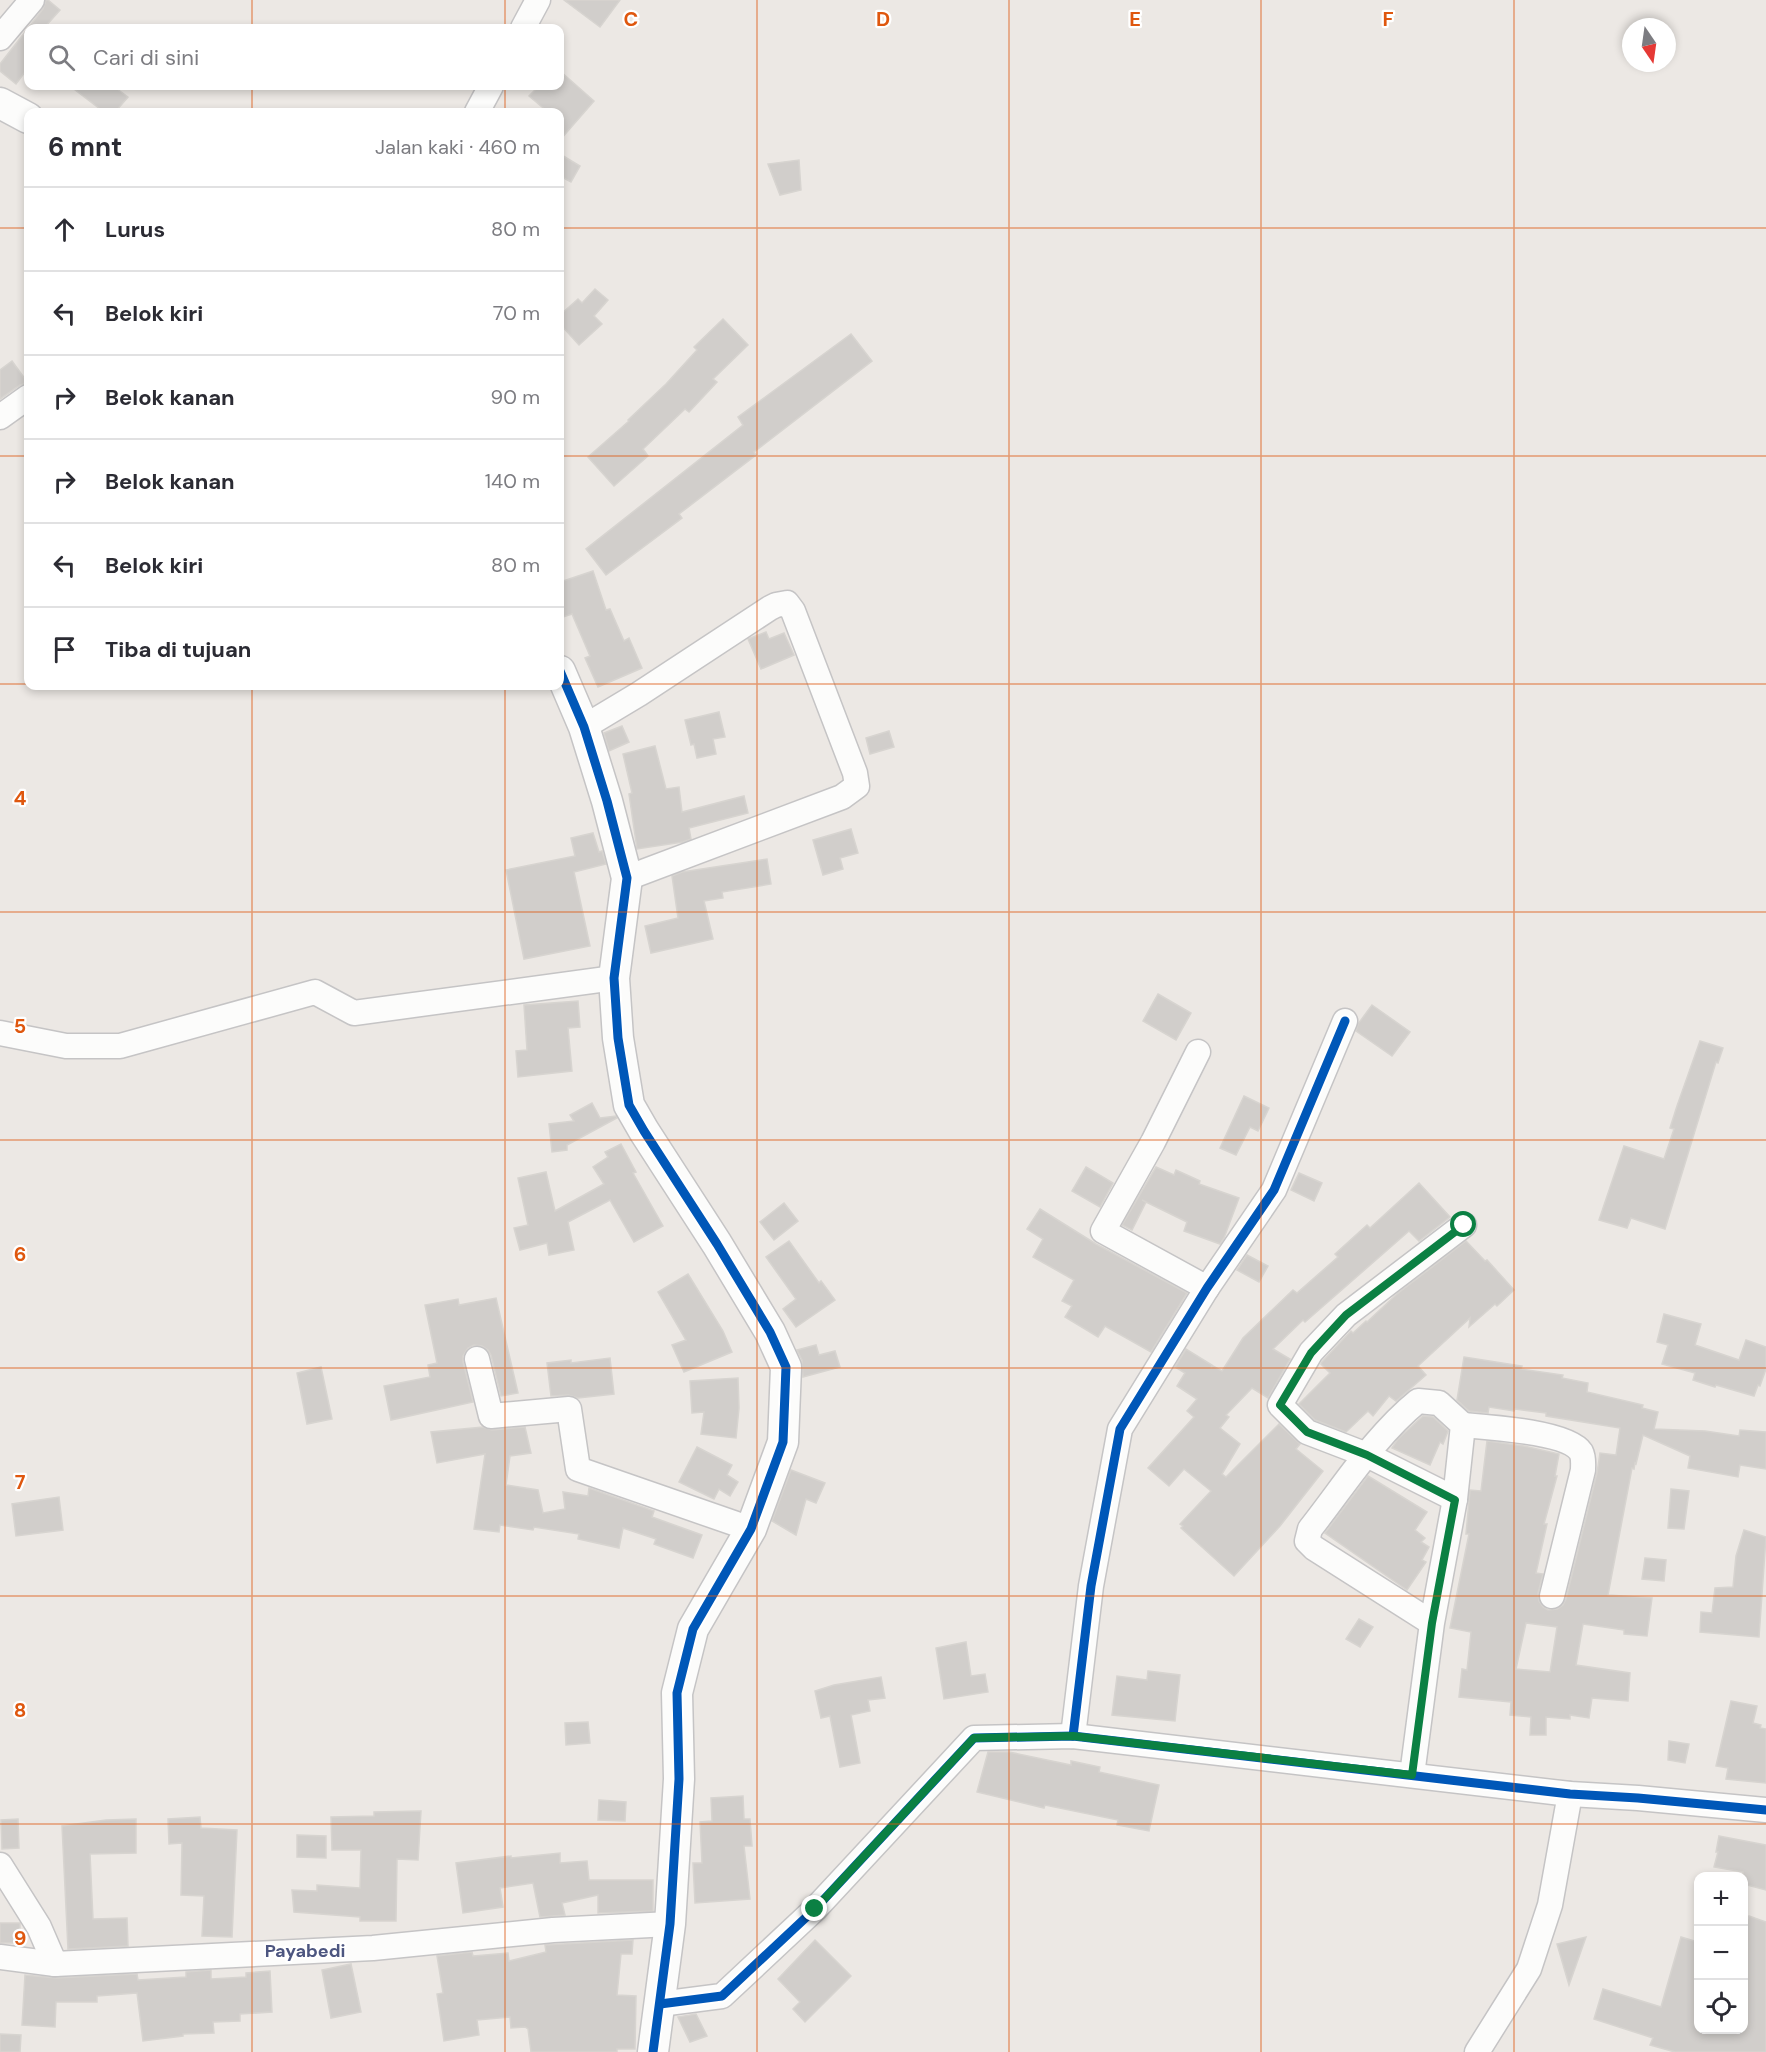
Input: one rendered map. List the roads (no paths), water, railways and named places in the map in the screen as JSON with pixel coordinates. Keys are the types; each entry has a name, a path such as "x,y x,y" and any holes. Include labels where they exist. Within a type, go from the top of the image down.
{"street":[{"path":"0,38 32,0"},
{"path":"525,24 538,0"},
{"path":"479,108 489,90"},
{"path":"0,103 24,116"},
{"path":"0,417 24,400"},
{"path":"584,727 639,694 776,604 787,603 793,611 855,773 856,786 842,797 627,878"},
{"path":"564,680 584,727 608,801 627,878 614,978 618,1038 629,1105 758,1312 786,1367 783,1442 751,1529 693,1629 677,1693 679,1779 670,1924 653,2052"},
{"path":"0,1033 66,1046 120,1046 315,992 354,1013 614,978"},
{"path":"1073,1736 1091,1586 1120,1429 1207,1288 1274,1190 1345,1021"},
{"path":"1198,1052 1153,1142 1102,1230 1207,1288"},
{"path":"1455,1500 1367,1455 1307,1432 1280,1405 1311,1353 1346,1315 1464,1225"},
{"path":"477,1359 491,1416 569,1409 578,1468 751,1529"},
{"path":"1432,1623 1314,1548 1307,1541 1310,1529 1367,1455 1398,1417 1418,1401 1439,1403 1463,1425 1542,1434 1572,1445 1580,1451 1584,1460 1583,1470 1552,1596"},
{"path":"1412,1775 1432,1623 1455,1500 1463,1425"},
{"path":"660,2004 722,1996 815,1909 974,1738 1073,1736 1570,1794 1766,1810"},
{"path":"1477,2052 1529,1969 1550,1905 1570,1794"},
{"path":"0,1865 39,1927 55,1964"},
{"path":"0,1957 55,1964 373,1948 553,1930 670,1924"}],"district":[{"name":"Payabedi","path":"305,1951"}]}
